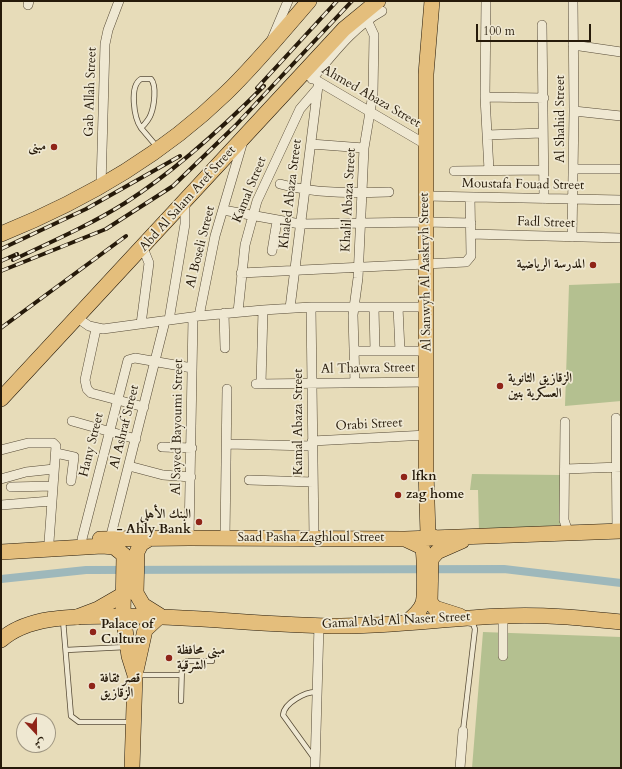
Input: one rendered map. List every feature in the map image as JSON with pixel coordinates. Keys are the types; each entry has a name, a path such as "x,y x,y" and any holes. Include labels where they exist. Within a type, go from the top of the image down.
{"main road":[{"path":"1,234 46,215 101,186 159,149 214,104 267,51 309,1"},
{"path":"267,51 277,44 317,1"},
{"name":"Al Sanwyh Al Aaskryh Street","path":"427,4 425,222 428,534 435,538"},
{"name":"Abd Al Salam Aref Street","path":"1,399 76,317 143,248 243,138 313,81 344,29 380,6"},
{"name":"Saad Pasha Zaghloul Street","path":"1,550 49,542 82,540 106,542 134,549 189,538 405,539 619,531"},
{"path":"427,557 442,549 472,537"},
{"path":"399,624 414,616 427,602 427,557 422,547 405,539"},
{"path":"106,542 114,547 134,549 128,593 123,616 135,675"},
{"name":"Saad Pasha Zaghloul Street","path":"1,550 106,542"},
{"path":"128,593 160,616 145,630 135,675 132,768"},
{"path":"1,640 26,624 70,618 98,609 128,593"},
{"path":"427,602 439,609 469,618"},
{"name":"Gamal Abd Al Naser Street","path":"70,618 160,616 319,626 399,624 503,616 553,616 621,622"}],"street":[{"name":"Gab Allah Street","path":"101,186 105,44 108,30 119,1"},
{"path":"267,51 288,1"},
{"path":"486,1 485,97 489,170"},
{"name":"Al Shahid Street","path":"572,237 574,169 573,1"},
{"name":"Abd Al Salam Aref Street","path":"313,81 349,36 380,6"},
{"name":"Khalil Abaza Street","path":"355,383 354,307 358,267 359,224 364,148 373,94 374,35 367,20"},
{"path":"542,25 544,98 542,132 544,199"},
{"path":"573,45 621,52"},
{"name":"Ahmed Abaza Street","path":"313,81 425,144"},
{"name":"Khaled Abaza Street","path":"290,308 311,144 313,81"},
{"name":"Kamal Street","path":"238,312 245,245 252,216 263,186 313,81"},
{"path":"485,97 544,98"},
{"path":"574,112 621,116"},
{"path":"487,135 542,132"},
{"name":"Al Boseli Street","path":"196,316 209,262 243,138"},
{"path":"311,144 364,148"},
{"path":"574,169 621,169"},
{"path":"454,171 543,170"},
{"path":"280,184 305,190 361,193 389,192"},
{"name":"Moustafa Fouad Street","path":"425,196 621,200"},
{"path":"241,273 466,262 471,256 470,197"},
{"name":"Al Ashraf Street","path":"106,542 129,466 167,320 185,224 185,202"},
{"path":"223,210 300,224 425,222 471,223"},
{"path":"272,251 278,221"},
{"name":"Fadl Street","path":"471,234 621,238"},
{"path":"141,324 149,262 143,248"},
{"name":"Kamal Abaza Street","path":"311,307 314,538"},
{"path":"374,307 375,351"},
{"path":"398,307 400,351"},
{"path":"76,317 96,329 113,329 196,316 290,308 426,307"},
{"name":"Al Thawra Street","path":"263,310 258,384 427,382"},
{"path":"224,313 225,348"},
{"name":"Al Sayed Bayoumi Street","path":"189,538 192,448 192,368 196,316"},
{"path":"96,329 86,386 87,389 91,393 144,407"},
{"path":"354,351 426,351"},
{"name":"Hany Street","path":"82,540 126,364 130,359 136,358 156,362"},
{"path":"156,362 192,368"},
{"path":"225,538 228,389"},
{"path":"616,418 619,468 619,531"},
{"path":"72,421 136,439"},
{"path":"565,422 564,520 568,532"},
{"name":"Orabi Street","path":"227,444 312,443 427,435"},
{"path":"1,450 17,441 53,443 56,446 49,542"},
{"path":"162,447 192,448"},
{"path":"56,453 75,453 71,481"},
{"path":"129,466 163,475 191,477"},
{"path":"565,469 619,468"},
{"path":"1,478 26,472 54,469"},
{"path":"249,480 313,482"},
{"path":"11,487 53,486"},
{"path":"1,505 51,501"},
{"path":"503,616 503,656"},
{"path":"315,764 319,626"},
{"path":"460,768 463,731"}],"lane":[{"path":"141,128 147,122 153,106 154,83 151,79 141,79 136,86 134,115 141,128 159,149"},
{"path":"70,618 66,650 69,713 73,719 79,722 133,722"},
{"path":"399,624 412,628 470,623 474,627 463,731"},
{"path":"66,650 128,646"},
{"path":"181,701 181,676 182,665 184,662 212,661"},
{"path":"135,675 181,676"},
{"path":"315,764 283,715 285,709 304,693 317,692"}],"green space":[{"path":"621,283 621,401 565,406 569,285"},
{"path":"472,474 561,475 560,525 479,531 478,490 470,490"},
{"path":"483,632 621,637 621,768 472,768"}],"waterway":[{"path":"1,579 86,570 504,569 621,583"}],"railway":[{"path":"257,88 337,1"},
{"path":"1,271 106,229 173,186 235,126 352,1"},
{"path":"13,260 98,219 144,191 198,148 232,118 264,86"},
{"path":"1,249 86,209 180,156"},
{"path":"1,328 126,236"},
{"path":"1,261 17,254"}],"place":[{"name":"مبنى","path":"54,147"},
{"name":"المدرسة الرياضية","path":"593,265"},
{"name":"الزقازيق الثانوية العسكرية بنين","path":"500,386"},
{"name":"lfkn","path":"404,477"},
{"name":"zag home","path":"398,495"},
{"name":"البنك الأهلي - Ahly Bank","path":"199,522"},
{"name":"Palace of Culture","path":"93,632"},
{"name":"مبنى محافظة الشرقية","path":"169,658"},
{"name":"قصر ثقافة الزقازيق","path":"92,686"}]}
